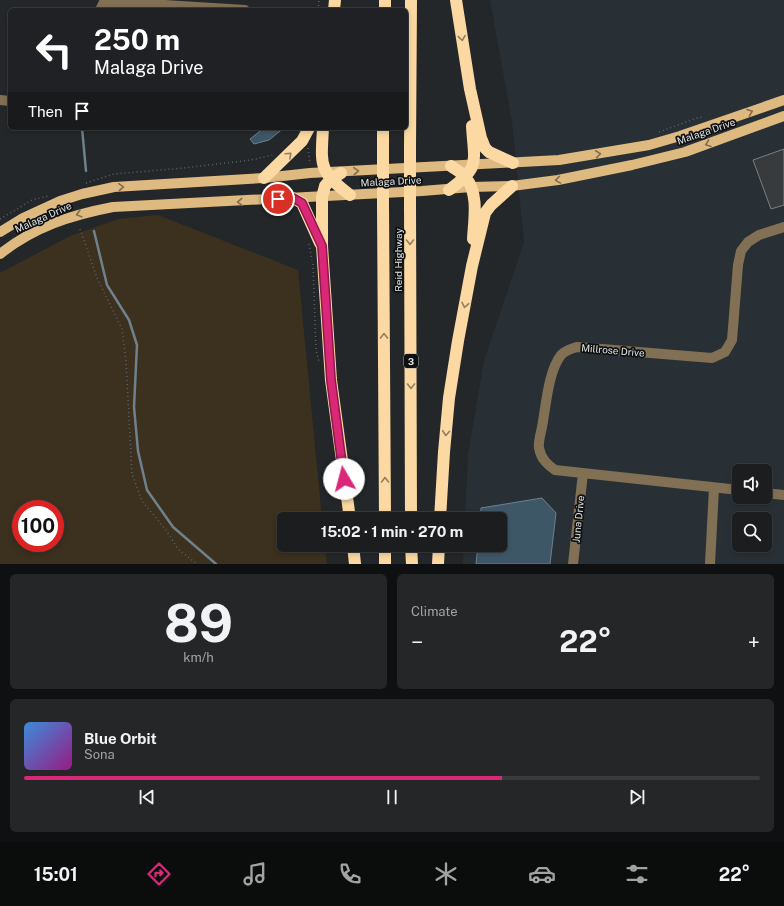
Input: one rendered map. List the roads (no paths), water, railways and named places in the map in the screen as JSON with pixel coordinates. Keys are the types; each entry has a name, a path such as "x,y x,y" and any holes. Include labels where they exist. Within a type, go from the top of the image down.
{"highway":[{"name":"Reid Highway","path":"411,0 411,512"},
{"path":"456,0 470,89 477,123 485,148 489,152 513,163"},
{"path":"469,182 474,165 475,151 470,89"},
{"path":"264,178 302,142 308,130"},
{"path":"323,130 322,162 350,195"},
{"name":"Reid Highway","path":"383,130 385,512"},
{"path":"451,166 469,182 475,200 472,266"},
{"path":"332,175 325,186 322,197 322,246 331,380 349,512"},
{"path":"449,190 469,182"},
{"path":"440,512 449,398 472,266 485,213 491,205 512,186"},
{"path":"293,198 302,203 322,246"},
{"path":"354,552 355,564"},
{"path":"385,552 385,564"},
{"path":"412,552 412,564"},
{"path":"438,564 439,552"}],"main road":[{"name":"Malaga Drive","path":"0,232 22,218 60,201 108,189 310,174 332,175 559,160 649,145 680,136 784,100"},
{"name":"Malaga Drive","path":"469,182 512,186 558,180 659,159 685,152 784,116"},
{"name":"Malaga Drive","path":"0,254 28,235 66,218 113,207 449,190"}],"street":[{"path":"101,8 104,2 116,2 213,8"},
{"name":"Millrose Drive","path":"732,489 555,470 543,461 539,447 552,374 562,354 569,349 578,347 712,358 725,352 732,340 738,265 742,251 748,242 759,235 784,227"},
{"name":"Juna Drive","path":"574,564 583,474"},
{"path":"710,564 714,488"},
{"path":"772,494 784,495"}],"water":[{"path":"261,130 282,130 269,140 254,144 250,139"},
{"path":"542,498 556,513 550,564 476,564 477,552 507,552 507,512 481,512 481,508"}],"waterway":[{"path":"82,130 86,171"},
{"path":"94,231 107,285 129,320 137,345 134,407 138,451 147,490 173,527 216,564"}]}
